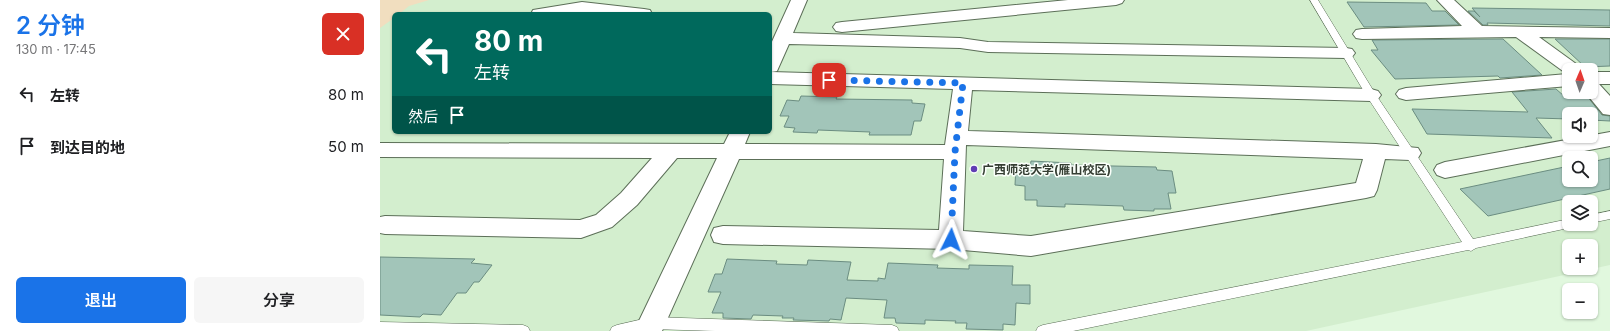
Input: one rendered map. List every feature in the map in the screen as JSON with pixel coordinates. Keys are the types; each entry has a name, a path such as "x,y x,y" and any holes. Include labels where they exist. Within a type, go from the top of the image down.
{"street":[{"path":"772,59 779,33 799,0"},
{"path":"779,33 879,25 1116,0"},
{"path":"1445,0 1478,32"},
{"path":"551,12 582,7 623,12"},
{"path":"965,16 969,44"},
{"path":"1362,34 1478,32 1610,33"},
{"path":"1521,32 1563,63"},
{"path":"779,33 969,44 988,47 1346,53"},
{"path":"772,78 1372,95"},
{"path":"1598,78 1610,78"},
{"path":"1406,94 1562,81"},
{"path":"951,240 956,145 963,83"},
{"path":"1598,95 1610,109"},
{"path":"440,150 455,134"},
{"path":"1445,170 1610,139"},
{"path":"652,323 735,142"},
{"path":"380,150 671,151 735,142 1376,151 1410,153"},
{"path":"385,225 581,228 604,221 630,199 671,151"},
{"path":"723,235 951,240 1031,246 1366,190 1376,151"}],"lane":[{"path":"1314,0 1372,95 1471,246"},
{"path":"1598,218 1610,215"},
{"path":"1043,331 1471,246 1562,226"},
{"path":"617,331 652,323 892,331"},
{"path":"380,328 523,331"}],"shaded area":[{"name":"广西师范大学(雁山校区)","path":"380,0 1610,0 1610,265 1598,268 1598,239 1562,239 1562,275 1564,275 1306,331 380,331"},
{"path":"380,0 429,0 409,6 402,12 392,12 392,19 380,28"}],"building":[{"path":"1347,2 1426,3 1432,11 1445,11 1459,25 1364,27"},
{"path":"1472,8 1610,10 1610,26 1487,23 1488,25 1483,25 1468,11 1474,11 1480,17"},
{"path":"1503,39 1542,75 1500,78 1498,76 1395,79 1371,50 1378,50 1372,40"},
{"path":"1555,39 1610,39 1610,66 1598,66 1598,63 1581,63"},
{"path":"1556,89 1562,94 1562,99 1589,99 1596,107 1562,107 1562,119 1536,118 1552,138 1427,134 1412,109 1528,112 1512,92"},
{"path":"801,96 837,97 836,99 912,100 912,103 925,104 921,121 914,121 911,135 869,135 870,132 818,130 817,133 793,132 795,128 784,127 789,116 780,116 787,100 799,101"},
{"path":"1598,110 1602,115 1610,116 1610,121 1598,120"},
{"path":"1610,158 1610,189 1583,195 1562,195 1562,200 1488,216 1460,189 1562,167 1562,187 1598,187 1598,161"},
{"path":"1031,161 1071,163 1071,165 1156,167 1157,170 1172,171 1176,193 1168,193 1171,209 1154,209 1154,211 1124,210 1123,206 1065,204 1065,207 1037,206 1037,200 1025,200 1025,186 1015,185 1016,166 1030,167"},
{"path":"380,257 475,259 471,263 492,265 479,282 474,282 466,293 457,293 441,315 423,314 420,317 380,315"},
{"path":"727,259 777,261 776,264 807,265 808,260 851,262 847,280 878,281 878,278 885,279 888,263 938,265 937,268 969,269 969,265 1013,266 1012,285 1030,285 1030,304 1016,303 1015,325 1003,324 1003,330 966,329 967,323 955,323 956,321 925,320 925,324 896,323 895,318 884,318 887,300 846,298 841,320 793,320 794,318 782,318 783,316 753,315 751,319 723,318 723,313 712,313 721,292 708,292 715,274 722,274"}],"place":[{"name":"广西师范大学(雁山校区)","path":"974,169"}],"route":[{"path":"829,80 963,83 955,152 951,240"}]}
